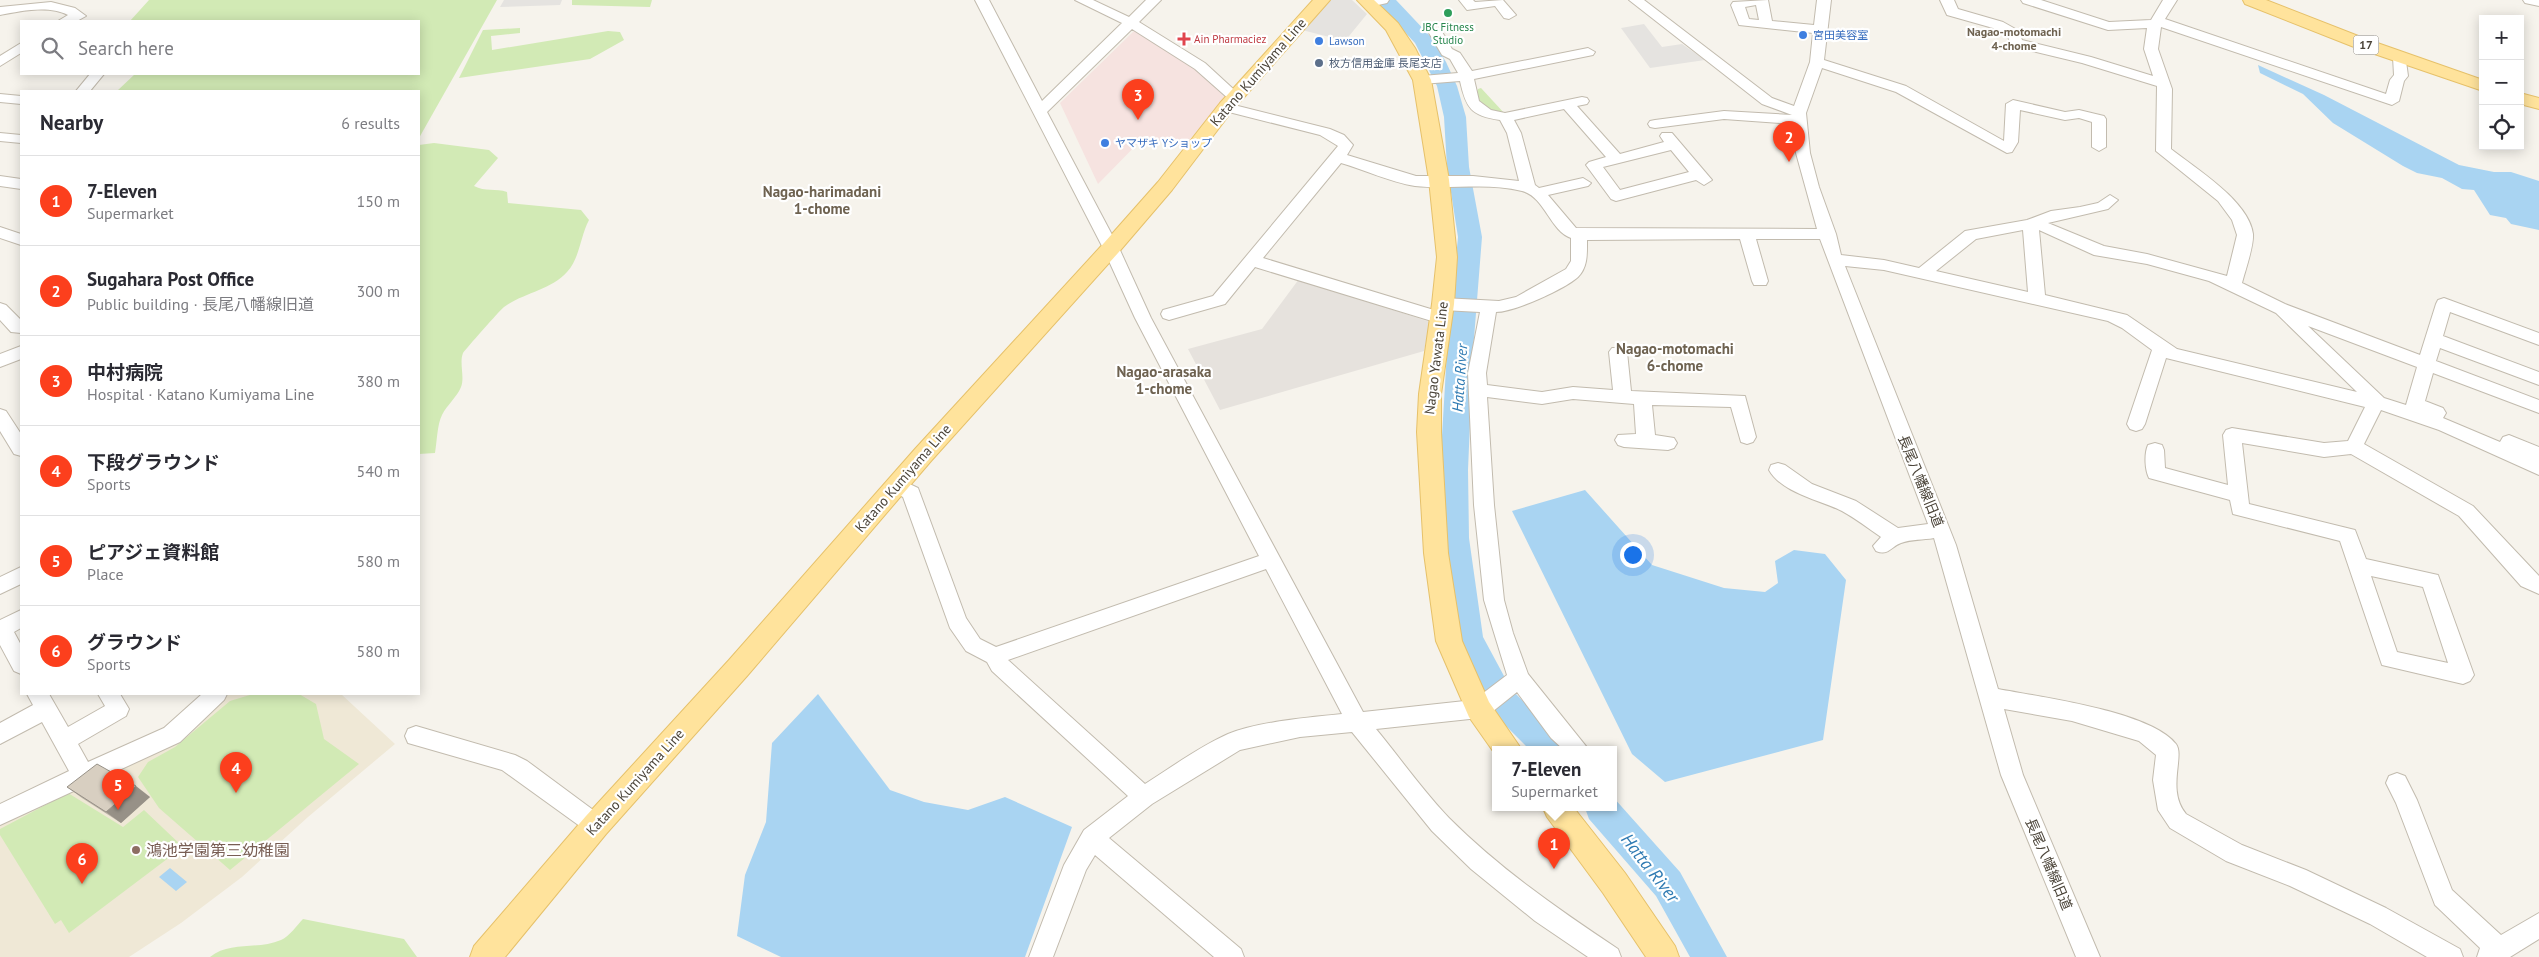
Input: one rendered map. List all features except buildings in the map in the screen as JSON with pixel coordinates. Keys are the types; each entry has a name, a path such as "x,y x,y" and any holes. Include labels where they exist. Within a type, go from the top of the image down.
{"main road":[{"name":"Katano Kumiyama Line","path":"485,957 596,825 738,668 897,485 1111,248 1164,186 1230,102 1322,0"},
{"name":"17","path":"2252,0 2268,3 2400,57 2479,85"},
{"name":"Nagao Yawata Line","path":"1373,1 1406,48 1422,80 1444,180 1447,257 1446,309 1430,394 1429,432 1436,553 1449,641 1486,704 1506,746"},
{"path":"2524,99 2539,104"},
{"path":"1559,811 1614,883 1664,957"}],"street":[{"path":"982,0 1111,248 1143,318 1273,559 1358,722 1440,824 1480,861 1543,913 1602,955"},
{"path":"1082,0 1132,23 1200,66 1230,102 1332,135 1346,145 1219,300 1169,314"},
{"path":"1039,112 1154,0"},
{"path":"1466,0 1472,6 1496,1 1509,15"},
{"path":"1636,0 1716,64 1767,101 1799,116"},
{"path":"1799,116 1817,62 1824,0"},
{"path":"1946,0 1952,12 1998,25 2014,34 2016,43 2086,60 2162,82"},
{"path":"2028,0 2108,26 2156,22 2392,101 2397,80 2401,76 2400,57"},
{"path":"2170,0 2156,22 2151,49 2164,89 2165,129 2163,150 2223,198 2240,219 2245,235 2233,287"},
{"path":"2,12 44,5 61,6 70,9 82,19"},
{"path":"1766,23 1821,30"},
{"path":"1436,33 1446,52 1455,56 1468,76 1468,89 1472,103 1486,114 1505,117 1574,102 1616,160"},
{"path":"0,62 20,48"},
{"path":"1422,80 1468,76 1588,52"},
{"path":"0,62 20,64"},
{"path":"1817,62 1901,89 2007,149 2011,142 2013,104 2065,116 2079,114 2099,118 2099,147"},
{"path":"84,90 96,75"},
{"path":"0,98 20,100"},
{"path":"1675,144 1594,166 1616,196 1701,177 1675,144 1655,124 1724,114 1799,116"},
{"name":"長尾八幡線旧道","path":"1799,116 1811,187 1828,234 1834,259 1940,530 1977,648 2012,775 2088,957"},
{"path":"1505,117 1514,134 1533,190 1570,232 1579,235 1828,234"},
{"path":"0,137 20,139"},
{"path":"1338,157 1415,180 1473,181 1533,190 1583,183"},
{"path":"0,192 12,182"},
{"path":"1923,274 1971,235 2103,206 2110,200"},
{"path":"2032,223 2100,251 2147,259 2215,277 2279,308 2426,362 2539,407"},
{"path":"2032,223 2037,299"},
{"path":"0,232 20,240"},
{"path":"1252,260 1446,309 1499,307 1522,301 1572,273 1579,261 1579,235"},
{"path":"1747,235 1760,282"},
{"path":"1834,259 1884,265 2128,321 2161,348 2172,354 2348,397 2377,401 2449,428 2539,468"},
{"path":"2539,339 2444,304 2415,404 2539,454"},
{"path":"1486,307 1477,373 1484,505 1494,600 1519,678 1554,724 1574,746"},
{"path":"2279,308 2377,401"},
{"path":"0,309 17,328 20,326"},
{"path":"2433,340 2539,379"},
{"path":"2136,424 2161,348"},
{"path":"0,361 20,352"},
{"path":"1618,352 1623,397"},
{"path":"1478,390 1542,398 1573,393 1643,398 1739,401 1747,437"},
{"path":"1643,398 1646,441"},
{"path":"2354,447 2377,401"},
{"path":"0,416 20,447"},
{"path":"2358,565 2430,581 2464,674 2389,659 2348,535 2240,509 2232,435 2324,450 2354,447 2466,511 2528,580 2539,586"},
{"path":"1624,440 1668,443"},
{"path":"2155,450 2156,473 2238,495"},
{"path":"1778,470 1805,490 1849,506 1889,541 1940,530"},
{"path":"897,485 912,493 957,622 972,645 996,656 1000,665 1144,797"},
{"path":"996,656 1273,559"},
{"path":"0,586 20,576"},
{"path":"20,619 1,629 20,662"},
{"path":"1040,957 1076,866 1092,838 1144,797 1236,741 1300,728 1486,704 1519,678"},
{"path":"64,741 118,709 110,695"},
{"path":"0,815 172,735 215,695"},
{"path":"1989,697 2072,712 2146,733 2168,752 2164,780 2169,810 2178,821 2234,854 2298,878 2360,908 2451,957"},
{"path":"0,734 42,701 83,775"},
{"path":"416,736 507,762 519,768 596,825"},
{"path":"2397,783 2406,800 2443,897 2493,953 2539,925"},
{"path":"1092,838 1232,957"}],"shaded area":[{"path":"504,0 562,0 560,5 500,7"},
{"path":"1328,0 1352,0 1367,14 1345,41 1302,30"},
{"path":"1644,24 1662,47 1682,44 1705,60 1650,68 1621,28"},
{"path":"1134,31 1198,69 1226,98 1183,147 1145,136 1098,184 1060,103"},
{"path":"1299,279 1430,322 1424,351 1220,410 1188,349 1262,329"},
{"name":"鴻池学園第三幼稚園","path":"228,695 342,695 395,744 308,817 242,877 181,923 129,957 0,957 0,823"}],"green space":[{"path":"149,0 497,0 420,136 420,90 118,90 134,75 420,75 420,20 131,20"},
{"path":"572,0 652,0 650,7 572,5"},
{"path":"520,28 520,33 491,36 492,50 608,31 620,32 624,40 590,59 459,78 483,30"},
{"path":"1481,88 1505,114 1491,110 1481,103 1476,94 1478,89"},
{"path":"434,143 489,150 498,158 474,186 482,189 507,192 508,203 581,210 589,220 575,260 567,272 553,283 504,307 463,353 461,387 440,419 435,453 420,454 420,145"},
{"path":"250,695 301,695 316,704 324,739 359,764 230,870 159,808 138,777 148,762 175,747 230,701"},
{"path":"68,793 123,827 144,810 183,847 69,933 61,920 55,924 0,835 0,829"},
{"path":"303,919 404,939 417,957 210,957 226,949 263,945 281,940 290,934"}],"water":[{"path":"2258,65 2324,95 2459,165 2494,172 2511,172 2539,181 2539,230 2511,224 2506,218 2490,215 2474,190 2462,189 2442,178 2417,173 2403,166 2333,123 2303,94 2260,73"},
{"path":"1585,490 1652,565 1724,588 1765,592 1778,583 1775,561 1794,550 1825,554 1846,580 1823,740 1665,782 1632,754 1512,511"},
{"path":"818,694 890,790 924,802 968,810 1005,797 1072,827 1025,957 781,957 737,936 745,875 766,822 772,743"},
{"path":"170,868 187,882 176,891 159,877"}],"waterway":[{"name":"Hatta River","path":"1385,0 1423,40 1447,86 1455,117 1458,167 1470,237 1460,351 1454,470 1455,538 1468,638 1500,699 1547,746"},
{"name":"Hatta River","path":"1604,811 1668,884 1709,957"}],"place":[{"name":"JBC Fitness Studio","path":"1448,13"},
{"name":"宮田美容室","path":"1803,35"},
{"name":"Ain Pharmaciez","path":"1184,39"},
{"name":"Lawson","path":"1319,41"},
{"name":"枚方信用金庫 長尾支店","path":"1319,63"},
{"name":"中村病院","path":"1138,120"},
{"name":"ヤマザキ Yショップ","path":"1105,143"},
{"name":"Sugahara Post Office","path":"1789,162"},
{"name":"下段グラウンド","path":"236,793"},
{"name":"ピアジェ資料館","path":"118,810"},
{"name":"鴻池学園第三幼稚園","path":"136,850"},
{"name":"7-Eleven","path":"1554,869"},
{"name":"グラウンド","path":"82,884"}],"district":[{"name":"Nagao-motomachi 4-chome","path":"2014,39"},
{"name":"Nagao-harimadani 1-chome","path":"822,200"},
{"name":"Nagao-motomachi 6-chome","path":"1675,358"},
{"name":"Nagao-arasaka 1-chome","path":"1164,380"}]}
